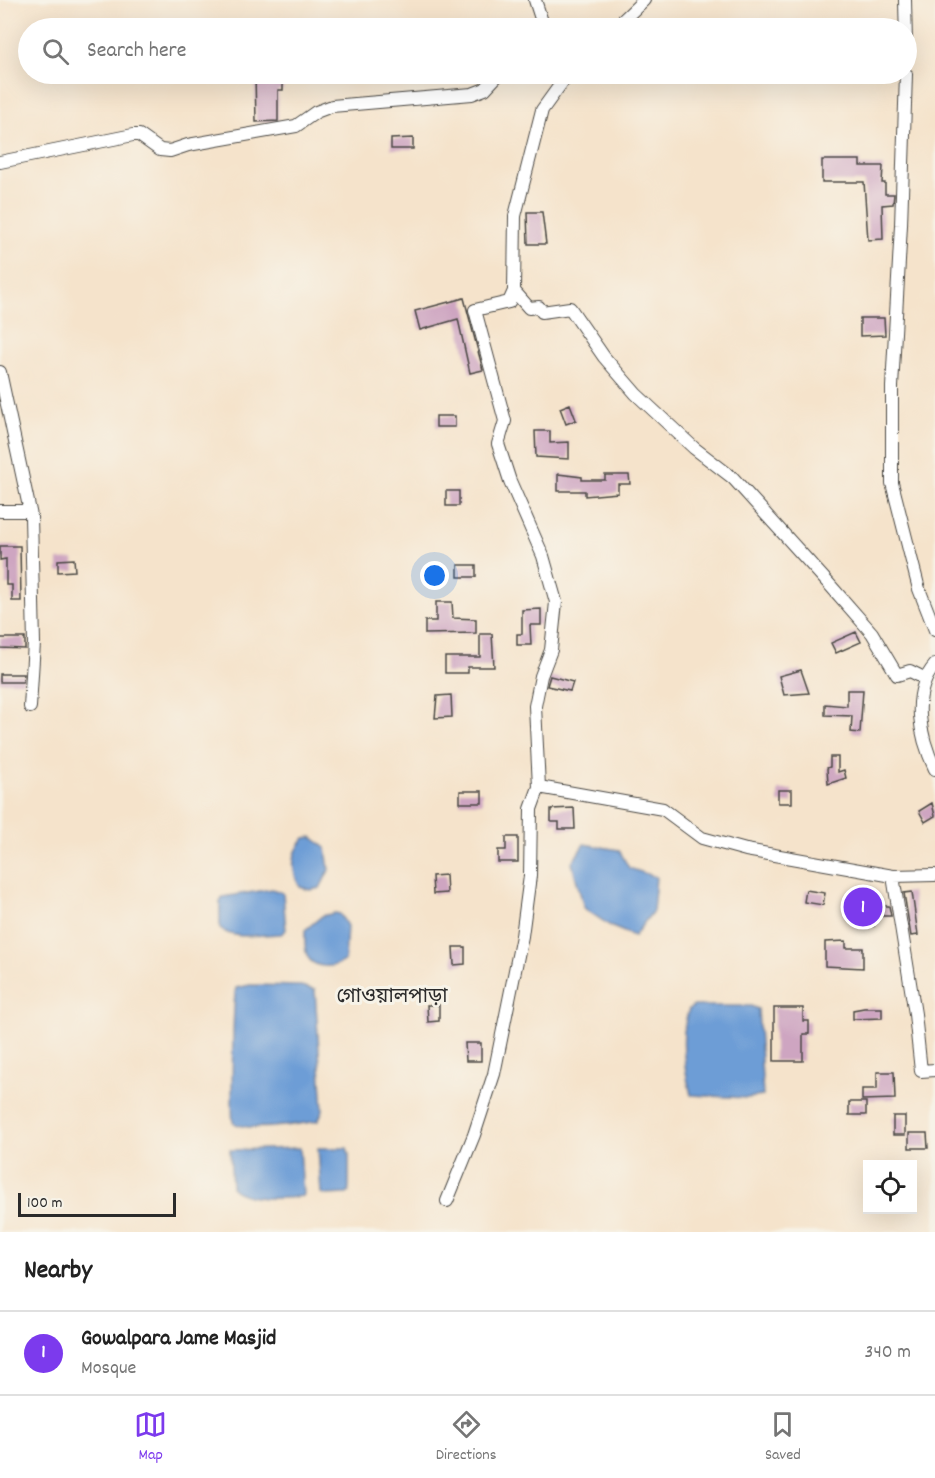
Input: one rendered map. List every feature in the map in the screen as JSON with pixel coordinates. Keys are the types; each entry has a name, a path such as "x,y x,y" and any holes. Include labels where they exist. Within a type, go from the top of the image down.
{"street":[{"path":"535,0 541,18"},
{"path":"625,18 644,0"},
{"path":"905,0 905,18"},
{"path":"0,162 133,135 140,135 160,150 170,151 188,145 296,126 316,112 332,106 472,94 485,89 490,84"},
{"path":"447,1202 474,1135 494,1074 522,936 530,876 531,809 539,786 535,706 541,676 551,650 556,602 543,556 510,481 498,444 505,421 475,310 508,302 513,291 515,216 542,110 561,84"},
{"path":"906,84 901,225 892,364 892,483 919,589 935,630"},
{"path":"513,291 529,308 539,307 542,312 570,308 604,357 636,394 694,448 733,478 872,633 897,675 910,671 924,678"},
{"path":"0,372 30,511 34,632 30,707"},
{"path":"0,511 30,511"},
{"path":"935,665 924,678 919,712 935,769"},
{"path":"539,786 663,809 702,838 746,850 892,876 935,875"},
{"path":"892,876 915,1014 921,1071 935,1070"}],"water":[{"path":"312,837 326,848 329,870 320,888 310,890 300,887 293,868 300,844 305,838"},
{"path":"584,844 619,850 629,868 656,877 653,911 634,936 612,927 584,908 572,863"},
{"path":"272,889 283,893 286,930 281,934 240,936 225,932 220,928 220,902 223,897"},
{"path":"340,914 347,926 345,960 335,965 318,965 307,955 305,930 322,916"},
{"path":"250,985 301,986 315,990 323,1110 318,1121 261,1127 249,1127 233,1122 235,995 236,988"},
{"path":"694,1006 751,1006 758,1009 763,1096 747,1098 691,1095 686,1074 683,1041 689,1009"},
{"path":"300,1148 303,1196 256,1197 232,1188 230,1150"},
{"path":"318,1148 347,1148 349,1192 347,1194 326,1195 321,1193"}],"building":[{"path":"255,84 283,84 283,90 278,90 278,121 256,122"},
{"path":"413,138 413,149 391,149 391,139"},
{"path":"822,160 860,160 860,166 883,166 882,183 885,183 885,194 894,194 893,204 882,205 883,239 868,240 864,182 822,182"},
{"path":"527,212 542,212 546,244 528,244"},
{"path":"464,298 483,370 470,373 458,319 420,330 415,311"},
{"path":"860,318 884,318 885,335 860,336"},
{"path":"570,404 576,420 566,424 560,408"},
{"path":"436,416 455,416 455,427 436,427"},
{"path":"535,431 550,431 550,443 569,442 569,459 536,457"},
{"path":"558,474 582,477 582,480 605,480 605,475 629,475 630,484 618,484 618,493 585,496 585,491 558,491"},
{"path":"446,491 459,491 459,506 446,506"},
{"path":"0,546 20,546 21,601 12,601 12,585 6,585 6,559 0,560"},
{"path":"74,559 75,571 58,572 58,560"},
{"path":"458,565 476,565 476,577 458,577"},
{"path":"436,602 452,602 453,618 476,619 476,633 425,634 425,621 436,621"},
{"path":"541,609 541,625 530,625 531,645 517,645 517,634 522,634 522,610"},
{"path":"856,632 861,642 836,653 831,643"},
{"path":"480,634 492,634 494,667 468,667 468,673 445,673 445,657 480,657"},
{"path":"0,638 25,638 25,649 0,648"},
{"path":"801,670 809,693 784,695 779,676"},
{"path":"0,674 24,674 23,682 0,682"},
{"path":"550,676 573,682 570,691 547,686"},
{"path":"847,690 863,690 860,733 851,732 852,716 825,715 825,704 847,706"},
{"path":"451,695 452,717 435,718 437,696"},
{"path":"830,757 838,757 838,772 844,770 846,778 828,784 827,768 830,767"},
{"path":"778,790 792,790 792,803 778,803"},
{"path":"460,791 482,791 482,803 460,803"},
{"path":"932,803 935,816 925,822 919,811"},
{"path":"574,808 575,829 559,829 559,822 551,822 551,809"},
{"path":"506,837 518,837 518,862 498,862 498,850 506,850"},
{"path":"446,875 447,893 433,894 432,876"},
{"path":"806,890 825,893 823,905 804,902"},
{"path":"912,892 918,935 911,936 904,893"},
{"path":"873,894 873,906 889,906 891,916 873,916 874,926 858,926 858,895"},
{"path":"846,941 846,948 863,948 863,968 825,966 825,942"},
{"path":"453,947 465,947 465,964 454,965"},
{"path":"427,1005 439,1005 439,1021 428,1022"},
{"path":"774,1008 803,1008 803,1021 809,1021 809,1034 803,1034 803,1061 774,1061"},
{"path":"882,1008 882,1018 853,1019 853,1010"},
{"path":"465,1043 481,1043 481,1061 466,1061"},
{"path":"877,1072 894,1072 895,1099 862,1100 862,1089 877,1089"},
{"path":"849,1102 866,1102 866,1115 849,1115"},
{"path":"893,1116 905,1116 905,1135 893,1135"},
{"path":"909,1133 927,1133 928,1148 909,1148"}],"place":[{"name":"Gowalpara Jame Masjid","path":"863,907"}],"district":[{"name":"গোওয়ালপাড়া","path":"392,995"}]}
